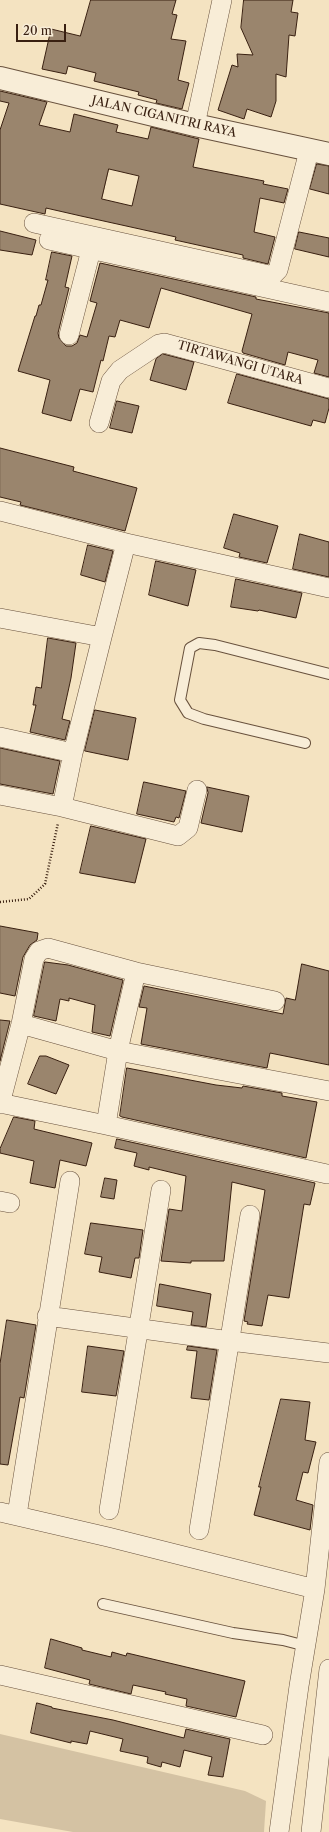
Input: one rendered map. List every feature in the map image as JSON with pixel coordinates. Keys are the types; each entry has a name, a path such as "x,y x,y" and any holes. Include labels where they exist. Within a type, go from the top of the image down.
{"street":[{"path":"195,125 222,0"},
{"name":"JALAN CIGANITRI RAYA","path":"0,78 195,125 319,152"},
{"path":"34,223 269,275 274,274 278,270 319,152"},
{"path":"49,240 329,302"},
{"path":"69,335 91,250"},
{"name":"TIRTAWANGI UTARA","path":"99,423 111,381 120,370 164,342 329,388"},
{"path":"0,512 126,543 329,588"},
{"path":"62,807 73,753 126,543"},
{"path":"0,618 102,637"},
{"path":"0,738 73,753"},
{"path":"0,796 62,807 178,836 188,828 197,790"},
{"path":"275,1001 136,972 48,948 39,951 34,959 21,1024 0,1104 106,1125 329,1174"},
{"path":"106,1125 118,1051 136,972"},
{"path":"21,1024 118,1051 329,1091"},
{"path":"70,1180 47,1316 8,1514 315,1590"},
{"path":"109,1510 161,1190"},
{"path":"199,1530 250,1215"},
{"path":"47,1316 329,1353"},
{"path":"329,1469 315,1590 280,1829 313,1832 329,1669"},
{"path":"0,1676 263,1735"}],"lane":[{"path":"305,743 204,719 188,713 180,700 190,648 199,643 215,645 329,674"},
{"path":"103,1604 233,1633 283,1640 306,1646"}],"path":[{"path":"0,902 29,899 45,884 62,807"}],"shaded area":[{"path":"0,1734 245,1791 266,1801 264,1832 73,1832 0,1819"}],"building":[{"path":"91,0 176,0 172,14 177,15 171,39 186,41 178,80 189,83 182,109 156,103 157,100 138,95 139,92 94,81 96,73 68,66 66,74 42,69 51,29 80,36"},
{"path":"244,0 293,0 291,12 298,13 295,36 289,35 286,77 276,74 276,101 271,117 247,109 244,119 218,110 232,65 238,67 237,54 253,55 241,28"},
{"path":"0,91 47,102 39,125 70,132 74,114 118,125 116,132 148,139 151,127 199,139 193,167 264,181 263,184 288,189 284,203 260,198 254,232 275,237 268,264 243,258 243,255 175,240 176,237 46,208 45,214 0,204 0,130 9,103 0,101","holes":["109,169 139,176 132,206 102,199"]},
{"path":"317,164 329,166 329,194 310,189"},
{"path":"0,231 36,240 32,255 0,250"},
{"path":"299,232 329,238 329,257 295,249"},
{"path":"52,252 72,256 65,287 69,288 58,333 59,338 66,346 72,346 77,343 80,335 87,337 97,303 90,301 100,263 256,297 256,299 329,313 329,377 314,373 318,360 288,352 285,365 243,353 242,351 252,314 161,288 149,328 120,320 115,337 109,336 93,392 80,389 71,421 42,413 50,380 18,371 35,316 39,305 41,305 48,280 46,280"},
{"path":"163,354 194,362 186,390 150,380 156,359"},
{"path":"237,374 329,399 329,408 325,423 313,420 311,426 228,403"},
{"path":"117,401 139,406 132,433 110,428"},
{"path":"0,448 74,467 73,471 137,488 125,531 20,505 21,502 0,497"},
{"path":"234,514 278,526 267,563 239,557 240,553 224,548"},
{"path":"300,534 329,542 329,577 293,569"},
{"path":"88,545 113,551 105,582 81,575"},
{"path":"156,561 196,570 188,606 149,595"},
{"path":"236,579 302,593 296,618 259,610 231,607"},
{"path":"48,638 76,643 71,678 62,719 70,721 65,740 30,732 36,705 33,705 36,687 41,688"},
{"path":"95,710 136,718 128,760 85,751"},
{"path":"0,748 60,761 53,794 0,784"},
{"path":"144,782 186,791 179,818 176,817 174,822 137,814"},
{"path":"207,787 249,796 242,832 201,823 208,793"},
{"path":"91,826 146,839 135,883 80,873"},
{"path":"0,926 38,933 37,940 30,945 23,957 15,996 0,993"},
{"path":"45,962 68,965 123,980 110,1036 92,1032 95,1005 69,998 69,1001 60,999 56,1021 34,1016"},
{"path":"302,964 329,971 329,1065 270,1053 267,1068 141,1044 147,1008 139,1007 144,986 283,1014 286,998 295,1000"},
{"path":"0,1020 10,1021 0,1061"},
{"path":"40,1056 46,1056 69,1065 56,1094 28,1084"},
{"path":"127,1068 216,1085 242,1088 243,1086 282,1093 282,1096 317,1102 306,1158 120,1116"},
{"path":"14,1117 35,1121 34,1129 92,1143 86,1166 60,1160 55,1188 30,1183 34,1161 0,1153 0,1149"},
{"path":"117,1139 315,1183 310,1205 304,1204 289,1298 268,1295 262,1326 247,1324 248,1322 244,1321 265,1190 232,1182 224,1261 191,1261 191,1263 161,1261 169,1209 182,1211 186,1176 149,1167 149,1170 134,1166 137,1153 115,1148"},
{"path":"105,1178 117,1180 114,1199 101,1197"},
{"path":"91,1223 143,1230 139,1258 135,1258 131,1278 99,1272 102,1257 85,1254"},
{"path":"160,1284 211,1294 206,1327 191,1325 193,1312 157,1306"},
{"path":"7,1320 36,1325 24,1398 20,1397 8,1465 0,1464 0,1364"},
{"path":"88,1346 124,1351 116,1396 82,1392"},
{"path":"188,1346 217,1350 209,1400 191,1398 197,1351 187,1350"},
{"path":"281,1399 310,1402 305,1440 316,1442 308,1473 303,1472 296,1500 313,1505 310,1530 254,1515 261,1487 259,1487"},
{"path":"51,1639 82,1648 82,1650 111,1657 112,1652 126,1656 127,1653 245,1681 236,1717 186,1706 187,1699 165,1694 166,1692 133,1685 131,1694 89,1684 90,1680 45,1668"},
{"path":"37,1703 52,1708 113,1720 184,1738 186,1729 230,1739 223,1777 208,1775 212,1757 184,1750 180,1767 162,1762 161,1767 147,1763 148,1757 120,1751 123,1739 90,1731 87,1744 71,1741 71,1743 31,1733"}]}
